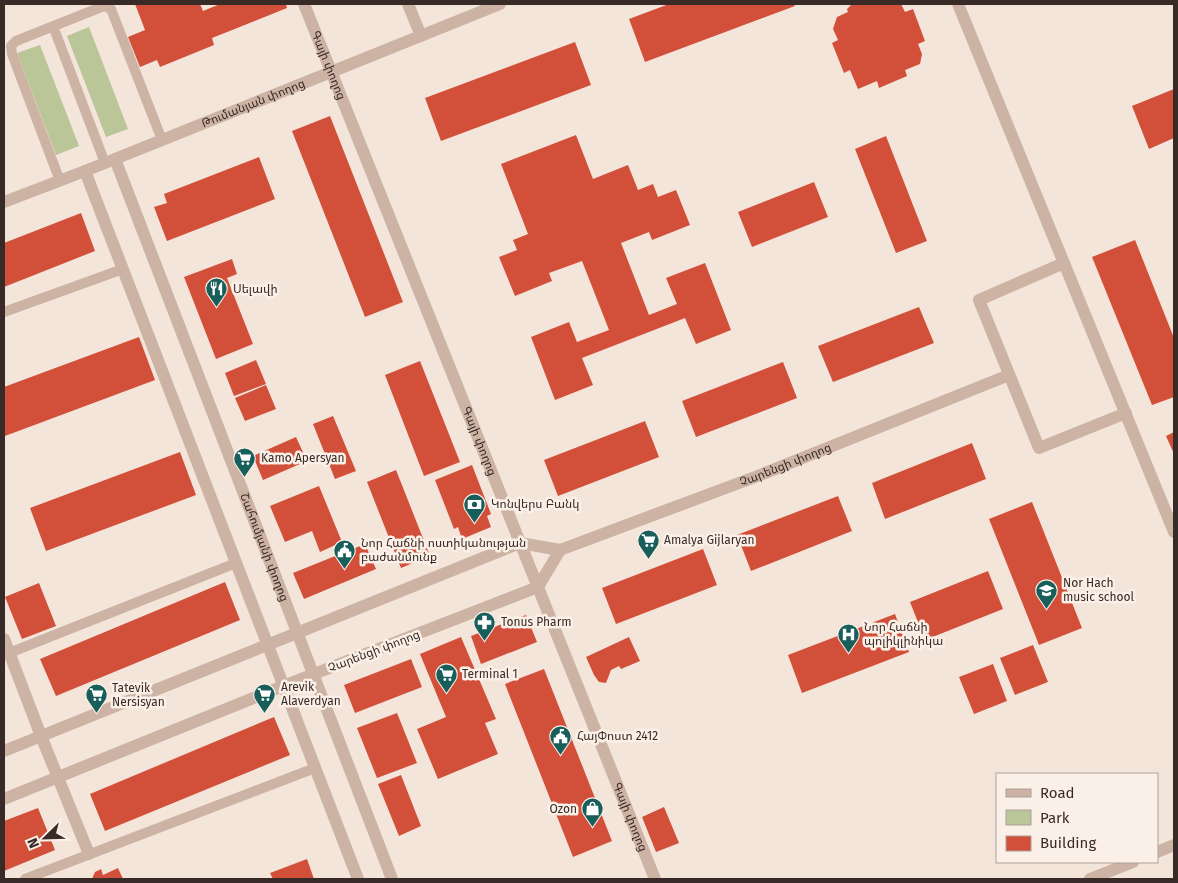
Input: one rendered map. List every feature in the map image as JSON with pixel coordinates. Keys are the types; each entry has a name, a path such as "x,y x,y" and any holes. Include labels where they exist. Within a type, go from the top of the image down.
{"street":[{"name":"Գայի փողոց","path":"304,4 656,879"},
{"path":"408,4 421,36"},
{"name":"Թումանյան փողոց","path":"4,202 86,171 500,4"},
{"path":"958,4 1174,532"},
{"name":"Շահումյանի փողոց","path":"110,161 392,879"},
{"path":"86,171 358,879"},
{"path":"1064,263 978,300 1039,448 1126,413"},
{"name":"Չարենցի փողոց","path":"560,550 755,477 1009,375"},
{"path":"4,751 520,543 560,550 538,587"},
{"name":"Չարենցի փողոց","path":"4,799 313,674 538,587"},
{"path":"4,639 6,654 89,854"},
{"path":"1158,852 1174,845"},
{"path":"1090,879 1130,863"}],"lane":[{"path":"60,181 12,54 11,46 16,41 53,26 104,6 111,9 162,140"},
{"path":"53,26 110,161"},
{"path":"4,312 123,269"},
{"path":"6,654 236,563"},
{"path":"25,879 315,768"}],"green space":[{"path":"89,27 128,129 106,137 67,36"},
{"path":"40,45 79,146 56,155 17,53"}],"building":[{"path":"135,4 200,4 203,11 220,4 286,4 287,8 212,38 214,45 160,67 157,60 140,67 128,37 145,30"},
{"path":"669,4 794,4 795,6 645,62 629,19"},
{"path":"852,4 901,4 905,12 913,9 925,41 918,44 922,54 920,64 905,70 907,76 879,88 877,81 858,89 850,70 844,73 832,43 838,40 833,29 837,17 848,12 847,9"},
{"path":"575,42 591,85 441,141 425,98"},
{"path":"1174,89 1174,138 1149,149 1132,106"},
{"path":"330,116 403,302 365,317 292,131"},
{"path":"576,135 593,179 628,165 638,190 653,184 658,197 676,190 690,225 652,240 649,232 621,243 649,315 677,304 666,278 705,263 731,330 696,344 685,318 582,358 593,385 555,400 531,337 569,322 577,342 609,330 582,261 549,273 552,281 515,296 499,257 517,250 513,240 528,234 501,164"},
{"path":"886,136 927,241 896,253 855,149"},
{"path":"259,157 275,199 167,241 154,207 167,203 164,194"},
{"path":"814,182 828,217 752,247 738,212"},
{"path":"81,213 95,251 4,287 4,243"},
{"path":"1135,240 1174,338 1174,397 1152,405 1092,257"},
{"path":"232,259 237,274 227,278 253,344 216,359 184,277"},
{"path":"919,307 934,343 833,382 818,346"},
{"path":"139,337 155,380 5,436 4,387"},
{"path":"256,360 266,384 234,396 225,373"},
{"path":"420,361 460,462 424,476 385,375"},
{"path":"783,362 797,398 696,437 682,401"},
{"path":"266,385 276,409 245,421 235,398"},
{"path":"333,416 356,471 335,479 313,424"},
{"path":"645,421 659,457 558,496 544,460"},
{"path":"1174,432 1174,454 1166,436"},
{"path":"296,437 307,461 263,480 253,456"},
{"path":"972,443 986,479 885,519 872,483"},
{"path":"180,452 196,495 46,551 30,508"},
{"path":"472,465 491,514 487,516 491,527 462,539 458,527 454,529 435,480"},
{"path":"396,470 430,556 401,568 367,482"},
{"path":"319,486 342,542 320,552 312,531 285,542 270,506"},
{"path":"838,496 852,531 751,571 737,535"},
{"path":"1032,502 1082,628 1039,645 989,519"},
{"path":"365,544 376,569 304,599 293,573"},
{"path":"703,549 717,585 616,624 602,588"},
{"path":"988,571 1003,609 925,640 910,602"},
{"path":"225,582 240,620 56,696 40,659"},
{"path":"39,583 56,626 22,639 5,597"},
{"name":"Նոր Հաճնի պոլիկլինիկա","path":"895,614 909,652 802,693 788,655"},
{"path":"526,615 537,642 481,664 471,636"},
{"path":"461,637 496,719 485,723 498,754 438,779 417,729 446,717 420,654"},
{"path":"629,637 640,661 621,669 619,666 611,670 606,683 599,682 586,657"},
{"path":"1033,645 1048,682 1015,695 1000,658"},
{"path":"411,659 422,687 355,713 344,685"},
{"path":"993,664 1007,701 974,714 959,677"},
{"path":"544,669 612,841 573,857 505,684"},
{"path":"397,713 417,763 377,778 357,728"},
{"path":"274,717 290,755 105,831 90,794"},
{"path":"401,775 421,826 399,836 378,784"},
{"path":"664,807 679,843 656,852 642,817"},
{"path":"38,808 55,850 4,871 4,821"},
{"path":"307,859 314,879 273,879 270,873"},
{"path":"118,868 123,879 92,879 95,872 101,869 103,875"}],"place":[{"name":"Սելավի","path":"217,308"},
{"name":"Kamo Apersyan","path":"245,477"},
{"name":"Կոնվերս Բանկ","path":"475,523"},
{"name":"Amalya Gijlaryan","path":"648,559"},
{"name":"Նոր Հաճնի ոստիկանության բաժանմունք","path":"345,569"},
{"name":"Nor Hach music school","path":"1047,609"},
{"name":"Tonus Pharm","path":"485,641"},
{"name":"Նոր Հաճնի պոլիկլինիկա","path":"848,653"},
{"name":"Terminal 1","path":"446,693"},
{"name":"Arevik Alaverdyan","path":"265,713"},
{"name":"Tatevik Nersisyan","path":"96,714"},
{"name":"ՀայՓոստ 2412","path":"561,755"},
{"name":"Ozon","path":"593,828"}]}
